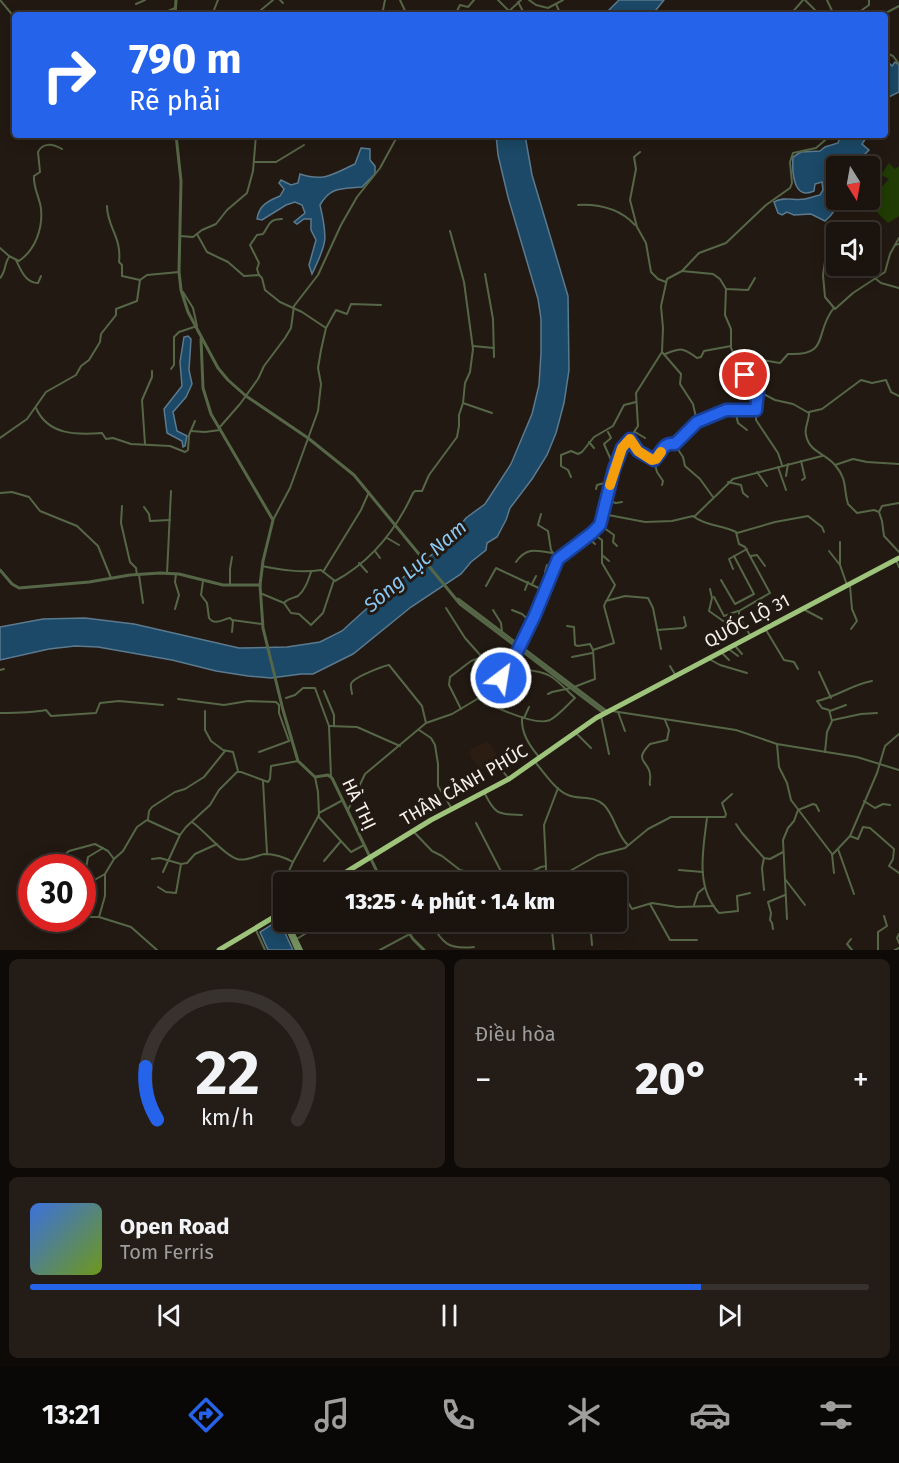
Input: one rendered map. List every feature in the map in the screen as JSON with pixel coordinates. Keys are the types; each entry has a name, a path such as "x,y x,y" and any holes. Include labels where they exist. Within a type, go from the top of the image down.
{"highway":[{"name":"QUỐC LỘ 31","path":"603,713 618,710 721,651 897,559"},
{"name":"THÂN CẢNH PHÚC","path":"351,872 413,831 508,779 603,713"},
{"path":"219,950 273,917"}],"main road":[{"path":"290,932 299,950"}],"street":[{"path":"0,0 12,14"},
{"path":"136,4 145,0"},
{"path":"175,12 176,0"},
{"path":"259,12 273,0"},
{"path":"456,12 460,5 468,7 474,0"},
{"path":"498,0 509,12 520,1"},
{"path":"529,0 545,8 562,0"},
{"path":"793,12 804,0 816,12"},
{"path":"859,12 869,5 869,0"},
{"path":"556,4 560,12"},
{"path":"166,12 175,8"},
{"path":"888,54 899,64"},
{"path":"894,57 899,57"},
{"path":"176,138 181,176 179,272 181,290 188,312 218,368 246,396 308,438 354,475 457,598 603,713 609,754"},
{"path":"180,236 191,237 216,224 226,210 246,196 250,189 256,138"},
{"path":"190,430 205,432 220,429 246,396 291,328 294,308 318,275 357,197 380,168 396,138"},
{"path":"348,810 364,774 426,723 447,717 479,699 499,682 516,654 558,559 600,525 614,469 622,448 635,432 638,421 637,391 663,353 661,306 666,282 699,253 726,243 770,202 790,188 792,183 790,162 793,153 816,148 828,138"},
{"path":"0,248 9,256 20,261 33,249 41,209 34,181 34,176 40,172 39,150 49,145 62,149"},
{"path":"254,162 276,162 304,145"},
{"path":"640,152 634,157 636,169 630,199 637,227 646,243 651,272 658,279 666,282"},
{"path":"578,205 598,205 615,211 627,217 637,227"},
{"path":"107,206 107,215 119,245 122,275 140,280"},
{"path":"282,219 269,223 263,234 255,237 250,245 259,262 257,269 259,275 266,291 282,304 294,308 326,328"},
{"path":"260,593 284,603 291,613 299,614 311,626 323,613 334,580 349,573 387,538 397,526 413,493 422,491 429,475 456,437 459,416 464,403 465,383 470,372 473,346 464,282 450,231"},
{"path":"196,234 207,252 228,262 244,276 259,275"},
{"path":"741,368 762,360 780,363 788,354 801,355 812,352 817,347 833,309 887,270 890,254 899,238"},
{"path":"826,255 823,270 825,297 833,309"},
{"path":"0,278 4,273 5,262 9,256"},
{"path":"16,260 24,276 30,282 36,284 41,276"},
{"path":"682,270 712,274 720,279 726,289 725,315 731,329 731,345 741,368 758,390 775,400 793,404 809,412 822,409 861,380 872,383 886,380 891,392 899,396"},
{"path":"0,438 23,423 46,392 71,379 89,360 100,342 101,334 116,316 116,309 137,301 140,280 147,275 179,272"},
{"path":"485,273 493,319 494,357"},
{"path":"726,289 748,290 755,278"},
{"path":"876,279 881,283 899,288"},
{"path":"291,741 262,626 260,585 262,566 273,519 290,488 319,407 321,384 318,368 326,328 336,310 347,314 351,304 381,305"},
{"path":"171,369 174,365 174,337 197,326"},
{"path":"200,336 201,377 205,398 220,429 273,519"},
{"path":"663,353 681,349 697,358 709,349 731,345"},
{"path":"473,346 495,348"},
{"path":"663,353 681,374 680,384 693,404 697,422"},
{"path":"145,445 142,400 152,377 152,371"},
{"path":"758,390 756,422 780,456 786,490"},
{"path":"571,477 568,470 561,466 561,455 571,451 580,453 594,437 608,431 615,423 622,408 636,402"},
{"path":"464,403 492,413"},
{"path":"36,406 43,420 53,428 66,432 102,433 106,439 113,438 131,444 170,446 184,453 188,450 190,430 195,421"},
{"path":"654,460 666,444 675,444 697,422 726,410 756,410"},
{"path":"735,410 738,423 747,430"},
{"path":"809,412 809,422 805,430 806,438 814,450 835,465 846,483 848,505 857,513 874,510 879,512"},
{"path":"608,431 611,438 604,444 607,452 611,460 619,460"},
{"path":"635,432 645,438"},
{"path":"630,439 638,451 654,460 657,472 663,481 662,484"},
{"path":"589,442 594,448"},
{"path":"675,444 686,466 714,497"},
{"path":"603,514 645,522 694,517 728,482 757,472 822,456"},
{"path":"835,465 853,459 899,464"},
{"path":"801,461 806,478 802,480"},
{"path":"786,476 788,464"},
{"path":"757,472 767,486"},
{"path":"596,489 597,485 612,481"},
{"path":"728,482 741,485 743,493 748,497"},
{"path":"167,574 171,491"},
{"path":"0,493 12,492 29,497 40,511 76,526 97,544 111,579"},
{"path":"323,572 361,510 369,492"},
{"path":"605,500 622,502"},
{"path":"879,512 883,506 899,502"},
{"path":"122,506 121,523 131,564 136,568 138,575 143,603"},
{"path":"144,507 149,514 150,521 170,520"},
{"path":"879,512 884,536 899,552"},
{"path":"542,514 538,525 548,531 552,553 558,559"},
{"path":"694,517 701,522 719,525 737,533 775,522 797,521 810,516 824,532"},
{"path":"600,525 614,535 613,542 618,546"},
{"path":"572,657 614,643 604,606 615,585 603,567 602,540 592,533"},
{"path":"710,589 724,616 770,593 747,549 739,544 737,533"},
{"path":"587,537 595,543"},
{"path":"387,538 399,545"},
{"path":"840,542 840,565"},
{"path":"733,569 729,559 747,549"},
{"path":"375,551 380,558"},
{"path":"516,562 522,554 529,551 552,553"},
{"path":"829,551 840,565 849,585 852,609 857,621 851,629"},
{"path":"602,555 609,561"},
{"path":"751,556 757,555 765,566"},
{"path":"720,580 735,604 754,594 734,556"},
{"path":"230,585 232,557"},
{"path":"897,559 899,567"},
{"path":"360,563 367,572"},
{"path":"547,565 545,572 550,578"},
{"path":"262,566 287,571 319,570 334,580"},
{"path":"486,586 496,568 545,591"},
{"path":"1,572 15,587 19,588 167,574 230,585 260,585"},
{"path":"284,603 303,591 311,572"},
{"path":"175,609 179,595 176,574"},
{"path":"525,590 536,576"},
{"path":"203,581 201,595 207,603 207,614 210,620 222,622 229,618 262,626"},
{"path":"606,601 625,596 648,598 651,602 661,649"},
{"path":"712,596 709,611 726,623 745,627"},
{"path":"457,598 460,604 519,646"},
{"path":"446,608 465,638 482,657"},
{"path":"802,608 822,619"},
{"path":"494,610 501,623 502,632"},
{"path":"512,610 522,614 531,622"},
{"path":"740,610 740,617 751,636"},
{"path":"657,630 684,628 686,626 684,617"},
{"path":"232,620 232,632"},
{"path":"548,694 595,679 591,645 575,645 574,627 567,626"},
{"path":"765,628 784,660 794,662 798,669"},
{"path":"728,648 740,655 734,644"},
{"path":"721,651 729,660"},
{"path":"479,699 538,721 549,720 575,698 551,676 529,671 519,661 516,654"},
{"path":"461,709 449,685 449,678 482,657 519,661"},
{"path":"709,658 720,665 747,673"},
{"path":"352,694 352,681 369,671 377,671 389,664 422,706 426,723"},
{"path":"670,666 676,676"},
{"path":"819,672 831,698"},
{"path":"846,705 830,711 822,708 816,701 831,698 872,681"},
{"path":"286,698 295,695 303,688 314,687 329,726 331,777"},
{"path":"324,691 334,715 334,726"},
{"path":"178,699 224,705 248,701 278,703 279,713 298,761 315,777 319,815 351,852 364,845"},
{"path":"0,712 29,713 46,710 51,716 96,713 100,703 119,701 163,705"},
{"path":"530,707 523,717 522,727 537,760 558,788 568,795 593,799 602,803 612,815 624,842 629,845"},
{"path":"618,710 665,720 736,730 777,744 857,757 899,770"},
{"path":"618,710 625,731"},
{"path":"205,711 205,730 214,744 225,751 234,752 238,771"},
{"path":"825,752 827,732 832,721 830,711"},
{"path":"832,721 861,714 877,713"},
{"path":"650,785 650,772 642,762 642,757 650,744 667,740 669,730 665,720"},
{"path":"329,726 357,727 400,746"},
{"path":"419,730 431,738 435,745 438,786 452,809"},
{"path":"576,731 585,744 591,748"},
{"path":"832,855 850,836 886,744 899,734"},
{"path":"259,752 291,741"},
{"path":"777,744 779,767 787,783 791,800 832,855 834,873"},
{"path":"96,879 105,874 114,859 123,852 137,827 148,819 152,807 204,777 225,751"},
{"path":"493,759 508,779"},
{"path":"238,771 263,781 270,780 271,766 298,761"},
{"path":"163,872 180,835 210,805 219,790 238,771"},
{"name":"HÀ THỊ","path":"315,777 325,775 331,777 377,872"},
{"path":"263,781 267,854"},
{"path":"546,872 544,825 558,788"},
{"path":"484,792 497,813 522,815"},
{"path":"568,872 598,855 629,845 648,829 671,817 725,816 722,802 732,794"},
{"path":"288,872 319,815 343,800"},
{"path":"864,801 874,808 884,804 890,805"},
{"path":"787,919 783,842 798,810 813,804 819,811"},
{"path":"707,818 704,888 714,906 719,914 736,911 740,909 737,896 750,893"},
{"path":"148,819 180,835"},
{"path":"192,822 237,859 244,860 267,854 293,861"},
{"path":"476,823 503,872"},
{"path":"736,824 741,833 764,858 771,859 783,852"},
{"path":"850,836 859,839 863,828 870,828 894,850 893,860 889,866 899,873"},
{"path":"413,831 432,851 460,870 468,872"},
{"path":"324,861 341,841"},
{"path":"66,854 95,844 110,853 114,859"},
{"path":"152,859 187,863 195,854 218,844"},
{"path":"93,854 103,848"},
{"path":"838,849 854,894"},
{"path":"764,858 762,868 764,890"},
{"path":"158,887 166,892 176,892 181,864"},
{"path":"530,872 546,866"},
{"path":"456,872 460,870"},
{"path":"679,870 703,872"},
{"path":"105,874 105,896 99,917 131,927 157,950"},
{"path":"785,879 804,905"},
{"path":"694,906 698,893 704,888"},
{"path":"773,929 768,902 785,895"},
{"path":"627,903 632,909 650,903 714,906"},
{"path":"650,903 670,940 697,940"},
{"path":"879,950 878,932 887,926 884,916"},
{"path":"255,928 266,950"},
{"path":"295,941 309,932"},
{"path":"380,950 414,932"},
{"path":"437,932 441,940 450,946 474,947"},
{"path":"552,932 554,950"},
{"path":"591,932 592,945"},
{"path":"410,934 424,950"},
{"path":"899,934 897,938 899,943"},
{"path":"851,939 847,944 852,950"}],"shaded area":[{"path":"488,741 497,755 493,757 495,761 481,771 470,756 471,749"}],"green space":[{"path":"889,163 895,169 899,166 899,216 888,223 876,210 880,210 880,189 889,179 881,175"}],"water":[{"path":"619,0 664,0 654,12 607,12"},
{"path":"895,62 899,65 899,92 888,98 888,70 890,64 892,66"},
{"name":"Sông Lục Nam","path":"496,138 526,138 532,175 568,296 569,370 564,403 547,455 510,508 497,537 487,543 486,550 461,574 411,607 353,654 313,674 271,678 248,676 98,647 75,646 49,649 0,660 0,627 43,619 85,618 134,624 239,648 287,647 320,642 342,631 386,591 444,545 466,518 485,504 511,464 532,414 539,385 541,353 541,319 538,299 498,155"},
{"path":"840,138 866,138 862,144 869,150 863,156 826,156 826,210 834,210 831,215 825,221 811,214 794,215 787,212 782,215 778,213 774,202 782,199 807,199 820,195 823,190 822,182 815,184 814,191 807,193 798,188 794,177 793,157 801,152 820,151 838,143"},
{"path":"361,148 370,149 370,160 375,166 375,174 362,187 333,191 320,205 325,241 312,274 309,265 316,240 311,230 311,219 304,219 297,224 294,222 305,213 302,205 295,202 286,205 262,220 257,219 258,214 265,204 280,196 284,189 279,183 281,180 291,185 298,183 300,174 323,177 335,174 355,164"},
{"path":"188,336 191,339 189,370 192,384 186,397 173,412 177,431 187,436 183,447 182,441 167,433 164,409 182,386 180,362 184,337"},
{"path":"273,924 273,932 285,932 293,950 268,950 260,932"}],"slow traffic":[{"path":"610,485 622,448 630,439 638,451 652,460 656,459 661,452"}],"route":[{"path":"501,678 516,654 535,615 558,559 600,525 605,500 622,448 630,439 638,451 654,460 666,444 675,444 697,422 730,409 756,410 758,390 745,375"}]}
